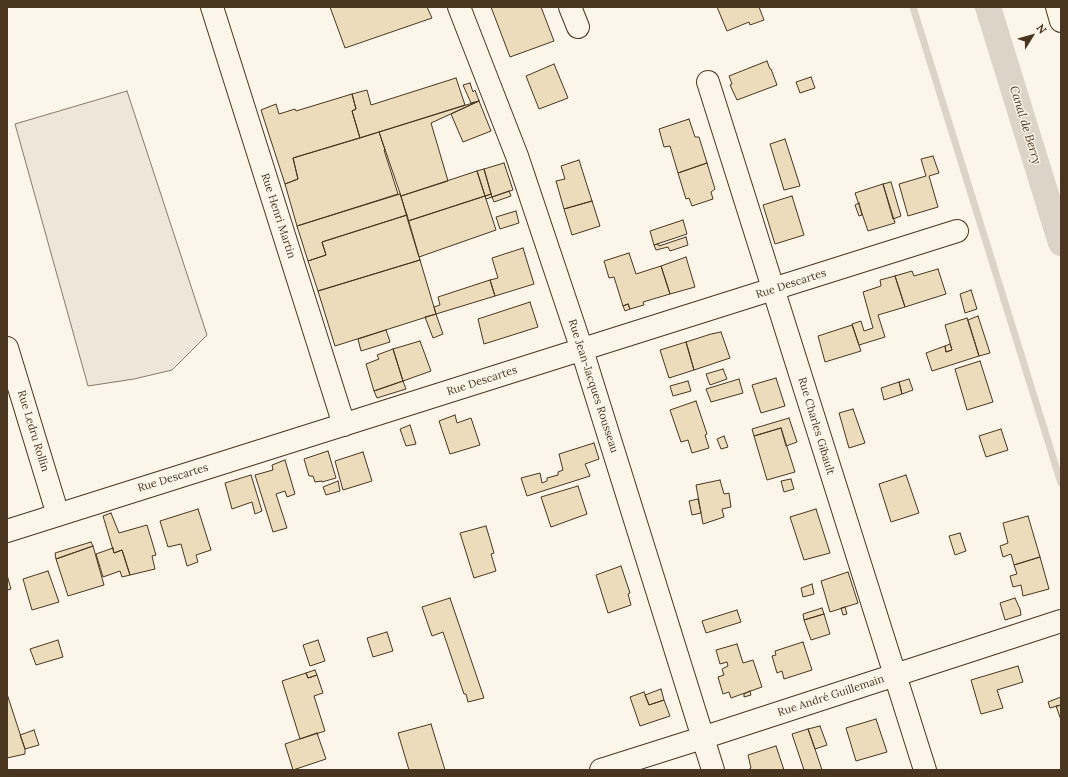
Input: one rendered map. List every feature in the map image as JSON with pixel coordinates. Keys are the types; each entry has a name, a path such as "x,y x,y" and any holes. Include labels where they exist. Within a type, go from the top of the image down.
{"street":[{"name":"Rue Henri Martin","path":"212,7 344,425"},
{"name":"Rue Jean-Jacques Rousseau","path":"459,7 517,156 582,350 713,770"},
{"path":"570,7 578,27"},
{"path":"1057,7 1061,21"},
{"name":"Rue Charles Gibault","path":"708,82 925,770"},
{"name":"Rue Descartes","path":"7,531 957,231"},
{"name":"Rue Ledru Rollin","path":"7,348 58,514"},
{"name":"Rue André Guillemain","path":"601,770 1061,621"}],"shaded area":[{"path":"127,91 207,335 172,370 134,379 88,386 15,124"}],"building":[{"path":"330,7 427,7 432,18 345,48"},
{"path":"491,7 541,7 554,41 510,57"},
{"path":"717,7 759,7 764,20 750,25 749,22 727,31"},
{"path":"767,61 777,85 737,100 730,85 732,84 729,76"},
{"path":"554,64 568,98 539,109 526,76"},
{"path":"811,77 815,88 800,93 796,82"},
{"path":"456,78 465,105 360,138 352,111 356,109 352,94 367,90 371,105"},
{"path":"470,83 473,92 475,90 479,101 471,103 463,85"},
{"path":"352,94 356,109 352,111 360,138 293,158 298,179 285,184 261,110 276,104 279,114 295,109 296,111"},
{"path":"479,101 431,123 448,181 401,196 379,132"},
{"path":"479,101 491,131 463,142 451,114"},
{"path":"689,119 695,137 699,137 707,163 678,173 670,146 664,147 659,129"},
{"path":"379,132 398,194 297,226 285,184 298,179 293,158"},
{"path":"785,139 800,186 784,190 770,144"},
{"path":"933,156 939,173 929,176 938,207 908,216 899,184 926,176 921,159"},
{"path":"579,160 592,201 564,209 556,181 565,179 561,166"},
{"path":"504,163 513,190 492,197 484,169"},
{"path":"707,163 715,189 711,192 713,199 692,206 689,198 686,199 678,173"},
{"path":"484,169 491,194 485,196 477,171"},
{"path":"477,171 485,196 408,221 401,196"},
{"path":"891,182 901,216 893,219 883,184"},
{"path":"883,184 895,223 868,231 855,193"},
{"path":"509,191 511,196 494,202 492,197"},
{"path":"400,194 407,215 322,242 326,255 308,261 297,226"},
{"path":"491,194 492,197 486,199 485,196"},
{"path":"485,196 496,230 419,257 408,221"},
{"path":"792,196 804,235 775,244 763,205"},
{"path":"592,201 600,226 572,235 564,209"},
{"path":"859,203 862,215 859,216 855,205"},
{"path":"516,211 519,223 500,229 496,217"},
{"path":"407,215 420,260 318,291 308,261 326,255 322,242"},
{"path":"683,220 687,234 654,245 650,231"},
{"path":"686,237 688,245 670,251 668,247 656,250 654,245 658,244 659,246"},
{"path":"523,248 534,284 495,296 490,280 498,278 492,258"},
{"path":"629,253 636,274 661,266 670,294 643,302 644,305 630,309 628,304 623,306 614,277 609,278 604,261"},
{"path":"686,257 695,287 670,294 661,266"},
{"path":"420,260 436,314 335,346 318,291"},
{"path":"938,269 946,294 905,307 895,276 912,271 914,276"},
{"path":"895,276 905,307 878,315 885,337 859,345 852,324 861,321 864,331 873,328 863,292 881,286 880,280"},
{"path":"490,280 495,296 436,314 434,307 440,305 438,297"},
{"path":"971,290 977,309 965,313 960,294"},
{"path":"530,302 538,327 484,344 478,319"},
{"path":"628,304 630,309 625,311 623,306"},
{"path":"436,314 443,334 433,338 425,317"},
{"path":"978,316 990,353 979,356 968,320"},
{"path":"967,318 979,356 932,371 926,353 945,346 946,352 952,350 945,325"},
{"path":"852,325 861,351 825,362 818,336"},
{"path":"386,330 390,342 361,351 358,339"},
{"path":"721,332 730,358 694,370 686,342"},
{"path":"420,341 431,371 403,381 393,349"},
{"path":"686,342 694,370 669,378 660,350"},
{"path":"950,344 952,350 946,352 945,346"},
{"path":"393,349 403,381 374,391 366,364 379,359 377,355"},
{"path":"980,361 993,402 967,410 955,369"},
{"path":"723,369 727,379 710,385 706,374"},
{"path":"776,378 785,406 761,413 752,385"},
{"path":"739,379 743,393 711,402 706,389"},
{"path":"909,379 913,390 902,394 899,382"},
{"path":"403,381 406,389 377,398 374,391"},
{"path":"688,381 691,391 673,396 670,386"},
{"path":"899,382 902,394 884,400 881,388"},
{"path":"696,401 707,434 705,435 709,448 692,453 688,440 681,442 670,410"},
{"path":"853,409 865,443 849,448 839,413"},
{"path":"455,415 457,423 471,418 480,445 450,454 439,421"},
{"path":"789,418 797,442 786,446 781,428 754,436 752,429"},
{"path":"410,425 416,444 406,446 400,429"},
{"path":"781,428 795,472 767,480 754,436"},
{"path":"1001,429 1008,450 986,457 979,436"},
{"path":"724,436 728,447 721,449 717,439"},
{"path":"594,443 599,459 585,464 590,476 527,496 521,478 540,473 542,483 547,481 547,478 558,475 558,472 563,470 559,454"},
{"path":"328,451 336,478 322,482 315,482 313,476 309,476 304,459"},
{"path":"363,452 372,481 343,490 335,461"},
{"path":"285,460 295,494 287,497 285,491 276,494 287,528 273,532 255,475 273,470 272,465"},
{"path":"251,475 262,511 255,514 252,502 232,509 225,483"},
{"path":"906,475 919,513 891,522 879,484"},
{"path":"791,479 794,489 784,492 781,481"},
{"path":"720,480 724,494 729,493 731,507 722,509 724,517 703,524 696,485"},
{"path":"338,481 340,491 326,495 323,487"},
{"path":"578,486 587,514 551,527 541,497"},
{"path":"698,499 701,513 692,515 689,501"},
{"path":"198,509 211,550 196,555 198,562 187,566 181,544 168,547 160,521"},
{"path":"816,509 830,553 804,560 790,517"},
{"path":"111,513 119,533 147,525 156,555 152,556 155,569 130,575 122,550 114,553 103,516"},
{"path":"1028,516 1040,557 1014,565 1011,554 1003,557 1000,546 1008,543 1003,523"},
{"path":"486,526 494,553 491,554 496,571 474,578 460,533"},
{"path":"960,533 966,551 955,555 949,536"},
{"path":"91,542 93,546 56,559 55,553"},
{"path":"93,546 104,585 68,596 56,559"},
{"path":"113,548 114,553 122,550 130,575 122,577 120,571 103,577 96,554"},
{"path":"1040,557 1049,589 1023,596 1021,585 1013,587 1010,576 1017,574 1014,565"},
{"path":"621,566 630,593 628,594 631,605 608,613 596,575"},
{"path":"48,571 59,602 32,610 23,579"},
{"path":"848,572 858,603 830,612 821,581"},
{"path":"7,575 11,589 7,590"},
{"path":"812,584 814,594 803,597 801,588"},
{"path":"450,598 484,698 468,702 443,632 432,636 422,607"},
{"path":"1015,598 1021,615 1005,620 1000,603"},
{"path":"845,607 847,614 843,615 841,608"},
{"path":"822,608 824,614 804,620 803,614"},
{"path":"737,610 741,622 706,633 702,621"},
{"path":"824,614 830,634 811,640 804,620"},
{"path":"387,632 393,651 373,657 367,638"},
{"path":"58,640 63,657 36,665 30,649"},
{"path":"318,640 325,661 310,666 303,645"},
{"path":"803,642 812,670 784,679 782,671 777,673 772,656 776,655 775,651"},
{"path":"737,644 743,663 753,660 762,687 731,698 729,692 723,694 718,677 724,675 722,669 728,666 727,662 720,664 716,650"},
{"path":"1018,666 1023,682 997,690 1003,708 981,714 971,680"},
{"path":"315,670 317,675 308,678 306,673"},
{"path":"306,673 308,678 317,675 323,693 314,696 325,731 300,739 282,681"},
{"path":"661,689 664,700 649,705 645,695"},
{"path":"750,691 751,695 744,697 744,694"},
{"path":"644,692 649,705 664,700 670,716 640,726 630,697"},
{"path":"7,694 25,749 25,754 7,758"},
{"path":"1061,697 1061,705 1050,708 1048,702"},
{"path":"1061,705 1061,720 1056,706"},
{"path":"876,719 887,752 856,761 846,728"},
{"path":"431,724 445,770 409,770 398,733"},
{"path":"820,726 827,745 815,749 808,729"},
{"path":"808,729 822,770 804,770 792,734"},
{"path":"34,730 39,745 25,749 20,735"},
{"path":"317,733 326,759 293,770 285,744"},
{"path":"776,746 784,770 748,770 751,768 748,755"}],"waterway":[{"path":"913,7 1061,483"},
{"name":"Canal de Berry","path":"988,7 1061,243"}]}
